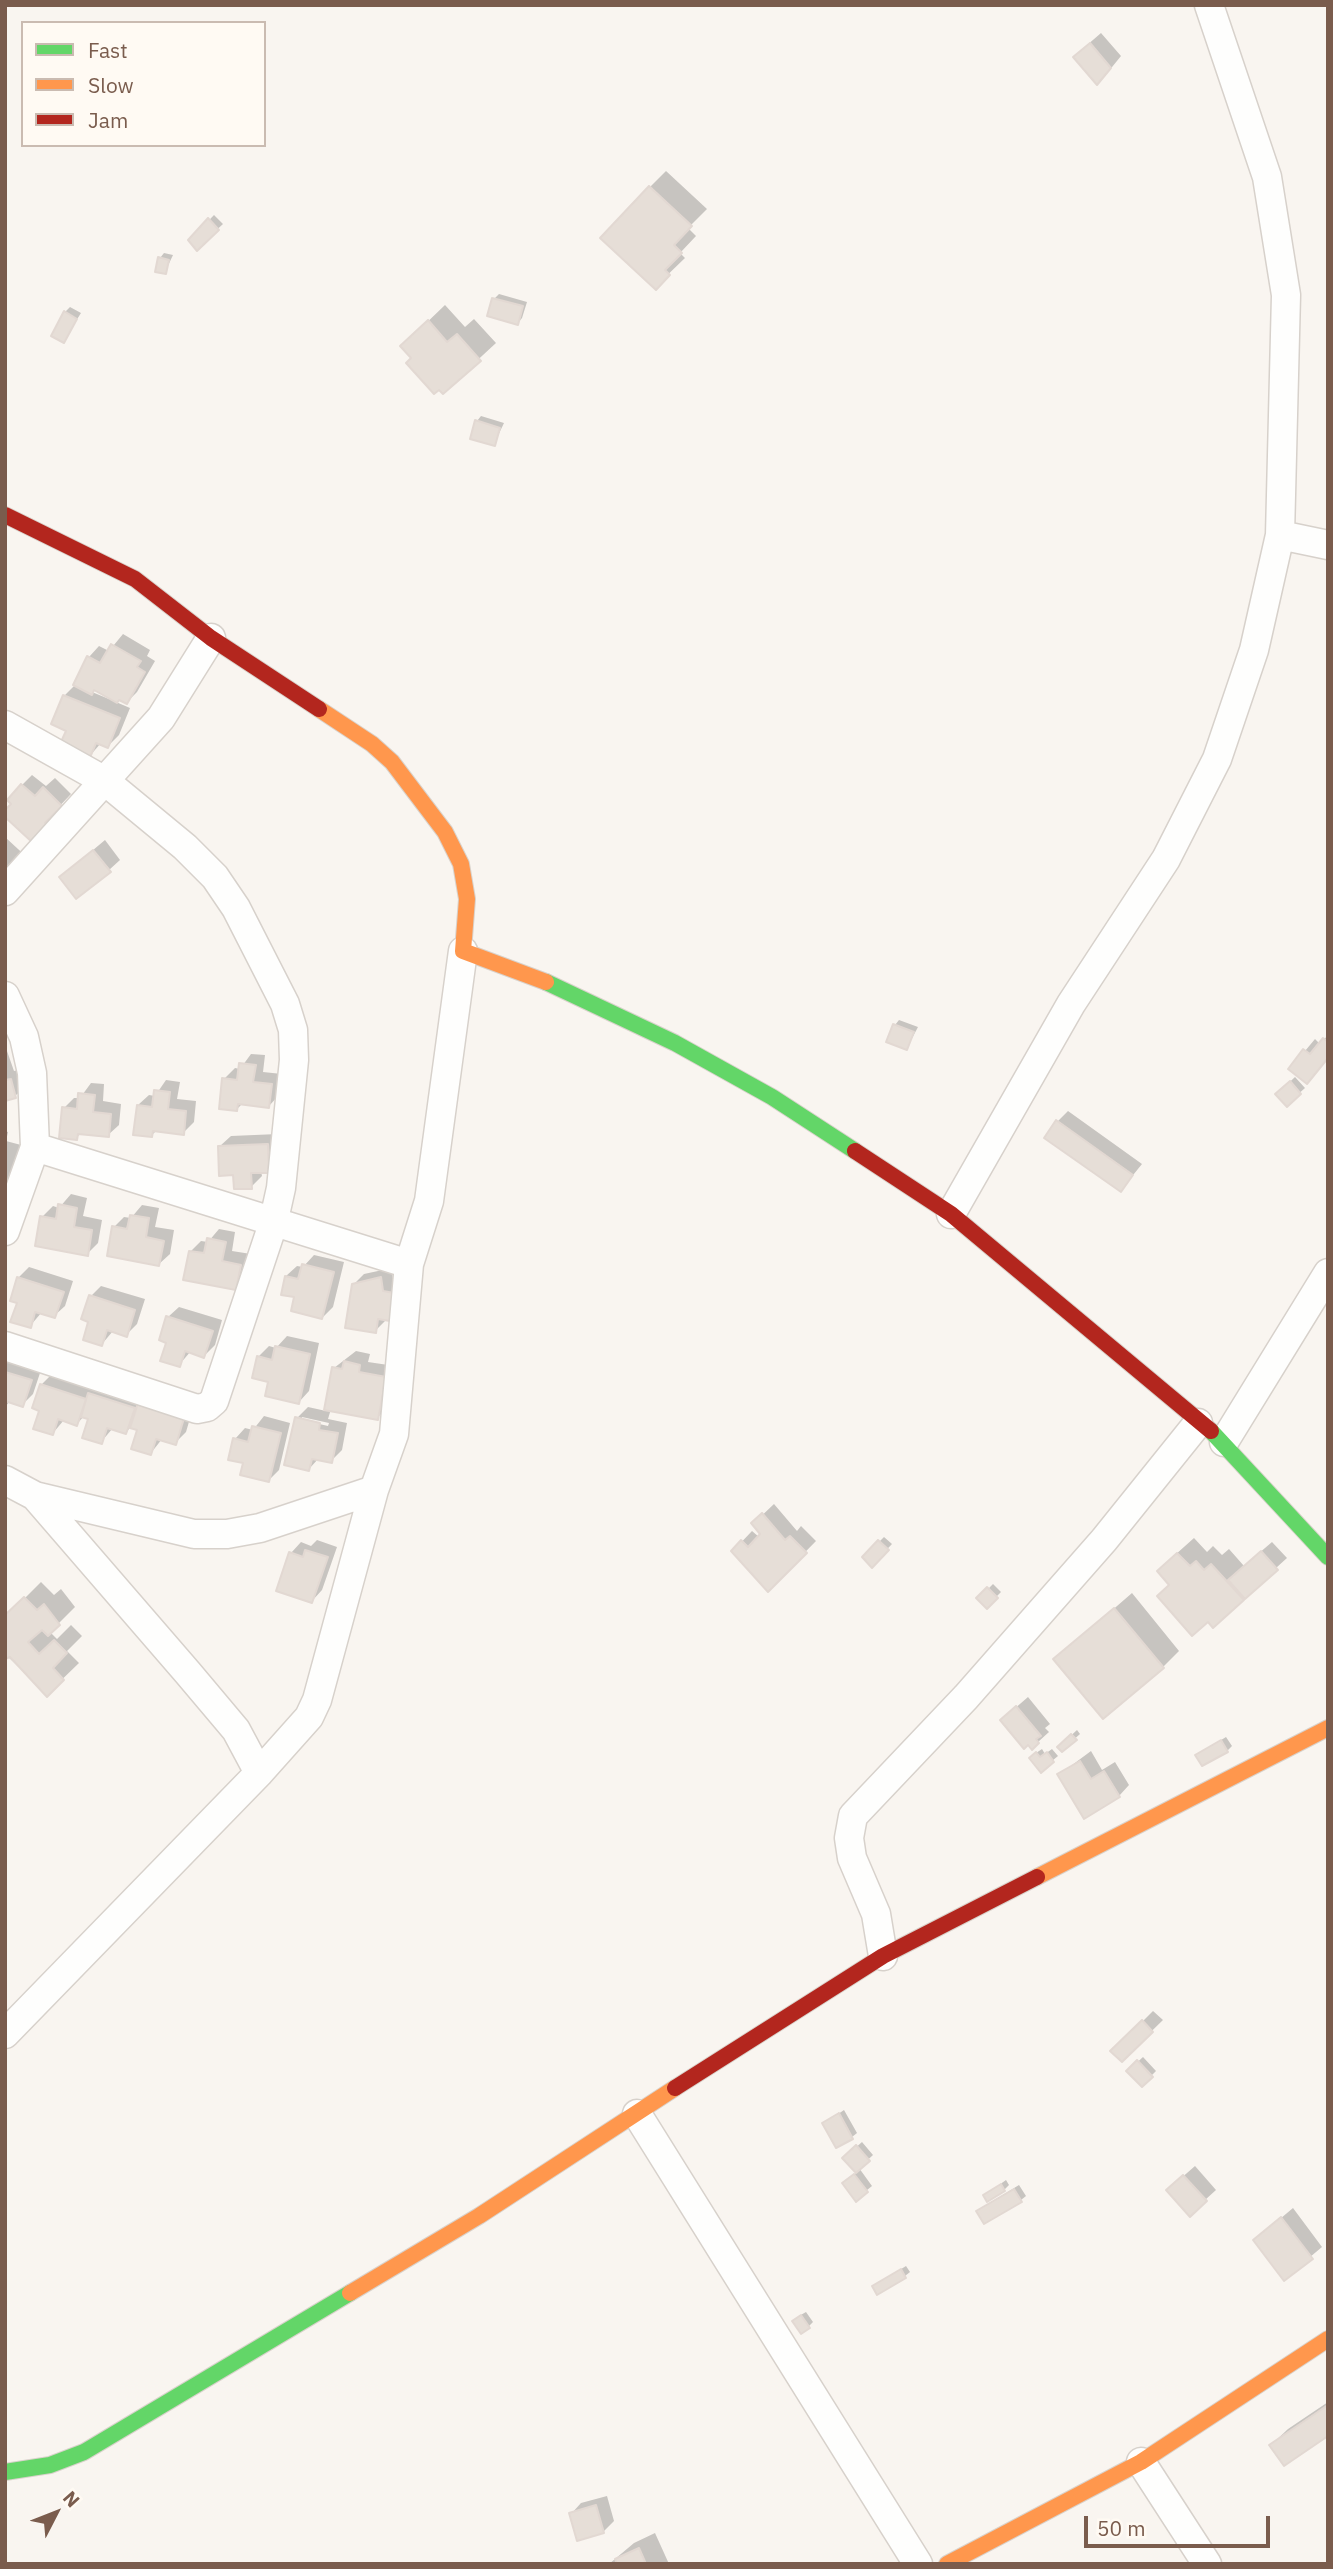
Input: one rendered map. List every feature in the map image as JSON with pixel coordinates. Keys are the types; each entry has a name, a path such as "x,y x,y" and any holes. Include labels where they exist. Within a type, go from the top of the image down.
{"street":[{"path":"951,1214 1071,1004 1167,859 1217,759 1254,650 1280,535 1286,295 1268,177 1209,5"},
{"path":"5,515 135,579 211,638 372,744 410,782 445,832 461,864 467,899 463,951 429,1201 410,1264 394,1434 374,1490 317,1700 309,1717 259,1773 5,2034"},
{"path":"1280,535 1328,545"},
{"path":"5,891 161,718 211,638"},
{"path":"5,725 106,781 185,847 215,877 242,919 285,1004 293,1030 294,1060 281,1188 273,1224 214,1401 207,1407 197,1409 5,1346"},
{"path":"463,951 555,985 675,1043 772,1097 951,1214 1224,1442 1328,1557"},
{"path":"5,996 24,1037 32,1073 35,1147 5,1231"},
{"path":"35,1147 273,1224 410,1264"},
{"path":"1224,1442 1328,1273"},
{"path":"883,1956 876,1914 852,1858 849,1838 853,1816 966,1697 1104,1541 1198,1423"},
{"path":"5,1480 35,1496 194,1534 228,1534 260,1528 374,1490"},
{"path":"35,1496 226,1717 259,1773"},
{"path":"5,2472 50,2465 84,2452 478,2216 770,2026 883,1956 1328,1728"},
{"path":"638,2114 918,2564"},
{"path":"947,2564 1141,2462 1328,2340"},
{"path":"1141,2462 1207,2564"}],"building":[{"path":"1090,43 1111,68 1097,85 1073,57"},
{"path":"649,186 692,226 674,245 682,253 665,270 670,275 656,290 600,238"},
{"path":"208,218 219,230 197,251 188,240"},
{"path":"158,257 169,260 166,274 155,272"},
{"path":"492,298 523,306 518,325 487,316"},
{"path":"64,311 77,319 64,343 51,336"},
{"path":"428,320 447,342 457,334 481,361 443,394 439,390 434,394 406,363 411,358 400,346"},
{"path":"475,420 500,428 495,446 470,439"},
{"path":"111,644 141,661 137,667 145,672 127,704 119,700 117,703 94,690 92,695 73,685 87,656 100,663"},
{"path":"63,695 120,718 108,748 96,743 89,760 59,746 66,731 51,724"},
{"path":"21,784 35,796 43,787 62,806 45,823 48,827 33,843 5,817 5,810 11,804 7,800"},
{"path":"93,850 111,872 76,899 59,877"},
{"path":"893,1024 914,1032 907,1050 886,1042"},
{"path":"1323,1038 1328,1042 1328,1058 1307,1084 1288,1069 1303,1049 1310,1054"},
{"path":"239,1063 256,1065 253,1082 272,1084 269,1108 238,1104 237,1111 219,1109 222,1078 237,1080"},
{"path":"11,1079 16,1098 5,1101 5,1080"},
{"path":"1290,1081 1301,1094 1287,1107 1275,1094"},
{"path":"154,1090 170,1092 168,1109 186,1111 184,1135 153,1131 152,1137 133,1135 137,1105 152,1107"},
{"path":"78,1093 95,1095 93,1112 111,1114 109,1137 78,1134 77,1140 59,1138 62,1107 77,1109"},
{"path":"1056,1120 1133,1175 1121,1192 1044,1138"},
{"path":"268,1144 269,1173 251,1173 252,1189 234,1189 233,1175 219,1176 218,1146"},
{"path":"58,1204 77,1208 74,1227 92,1230 88,1256 35,1246 40,1216 56,1219"},
{"path":"130,1215 149,1218 146,1237 164,1241 159,1266 107,1256 112,1226 127,1229"},
{"path":"207,1238 226,1242 222,1261 241,1265 236,1290 183,1280 189,1251 204,1253"},
{"path":"302,1264 334,1272 322,1319 291,1311 294,1297 281,1295 285,1276 298,1279"},
{"path":"17,1277 64,1292 55,1318 35,1312 31,1328 10,1322 17,1303 10,1301"},
{"path":"381,1277 383,1291 394,1293 390,1321 378,1319 376,1333 345,1328 352,1284"},
{"path":"89,1295 135,1310 127,1337 107,1330 102,1346 83,1340 88,1322 81,1319"},
{"path":"166,1316 213,1331 204,1358 185,1351 180,1367 160,1361 166,1343 159,1340"},
{"path":"275,1346 310,1354 299,1404 265,1396 268,1382 252,1378 257,1356 272,1360"},
{"path":"344,1361 360,1365 359,1372 386,1377 378,1420 324,1410 332,1367 342,1369"},
{"path":"5,1372 32,1380 23,1407 5,1401"},
{"path":"40,1384 86,1399 77,1426 58,1419 53,1435 33,1429 39,1411 32,1408"},
{"path":"88,1393 135,1408 126,1434 107,1428 102,1444 82,1438 88,1419 81,1417"},
{"path":"138,1403 184,1418 176,1445 156,1439 151,1455 131,1449 137,1430 130,1428"},
{"path":"295,1417 320,1423 319,1430 338,1433 332,1463 312,1459 309,1471 284,1465"},
{"path":"252,1426 281,1433 269,1482 240,1475 243,1463 228,1460 233,1438 248,1442"},
{"path":"762,1513 785,1540 790,1536 807,1553 768,1592 731,1551 741,1540 748,1547 760,1534 751,1523"},
{"path":"878,1540 889,1550 872,1568 862,1557"},
{"path":"305,1550 328,1557 312,1603 276,1591 289,1552 303,1557"},
{"path":"1261,1551 1278,1570 1245,1599 1228,1580"},
{"path":"1177,1553 1190,1566 1196,1561 1204,1570 1211,1564 1244,1600 1213,1628 1208,1622 1192,1636 1157,1596 1169,1585 1157,1571"},
{"path":"987,1587 998,1598 987,1609 976,1598"},
{"path":"24,1597 37,1610 44,1604 60,1625 48,1636 42,1630 28,1642 39,1654 54,1640 67,1653 53,1668 64,1680 47,1697 10,1657 5,1659 5,1615"},
{"path":"1114,1608 1164,1668 1103,1719 1053,1659"},
{"path":"1016,1706 1041,1736 1036,1739 1039,1743 1032,1750 1028,1745 1024,1749 1000,1720"},
{"path":"1071,1734 1077,1740 1062,1752 1057,1747"},
{"path":"1221,1740 1228,1752 1202,1766 1195,1755"},
{"path":"1036,1752 1040,1757 1047,1752 1054,1762 1041,1773 1029,1758"},
{"path":"1080,1761 1091,1779 1104,1771 1120,1797 1084,1819 1057,1774"},
{"path":"1142,2020 1153,2032 1122,2062 1110,2051"},
{"path":"1137,2060 1153,2077 1142,2087 1126,2071"},
{"path":"839,2113 853,2139 836,2148 822,2123"},
{"path":"856,2145 870,2161 856,2173 842,2158"},
{"path":"854,2174 868,2192 856,2202 842,2183"},
{"path":"1183,2175 1207,2201 1190,2217 1166,2190"},
{"path":"1001,2184 1005,2191 987,2202 983,2195"},
{"path":"1014,2189 1022,2202 984,2224 976,2211"},
{"path":"1281,2217 1313,2259 1284,2281 1253,2240"},
{"path":"901,2269 906,2278 877,2295 872,2286"},
{"path":"801,2315 810,2328 801,2334 792,2321"},
{"path":"1328,2405 1328,2436 1284,2466 1269,2445"},
{"path":"596,2505 604,2533 577,2541 569,2513"},
{"path":"639,2548 646,2564 617,2564 615,2559"}],"traffic: fast":[{"path":"546,982 675,1043 772,1097 855,1151"},
{"path":"1211,1431 1328,1557"},
{"path":"5,2472 50,2465 84,2452 350,2293"}],"traffic: slow":[{"path":"319,709 372,744 392,762 445,832 461,864 467,899 463,951 546,982"},
{"path":"1037,1877 1328,1728"},
{"path":"350,2293 479,2216 675,2088"},
{"path":"947,2564 1141,2462 1328,2339"}],"traffic: jam":[{"path":"5,515 135,579 211,638 319,709"},
{"path":"855,1151 951,1214 1211,1431"},
{"path":"675,2088 883,1956 1037,1877"}]}
